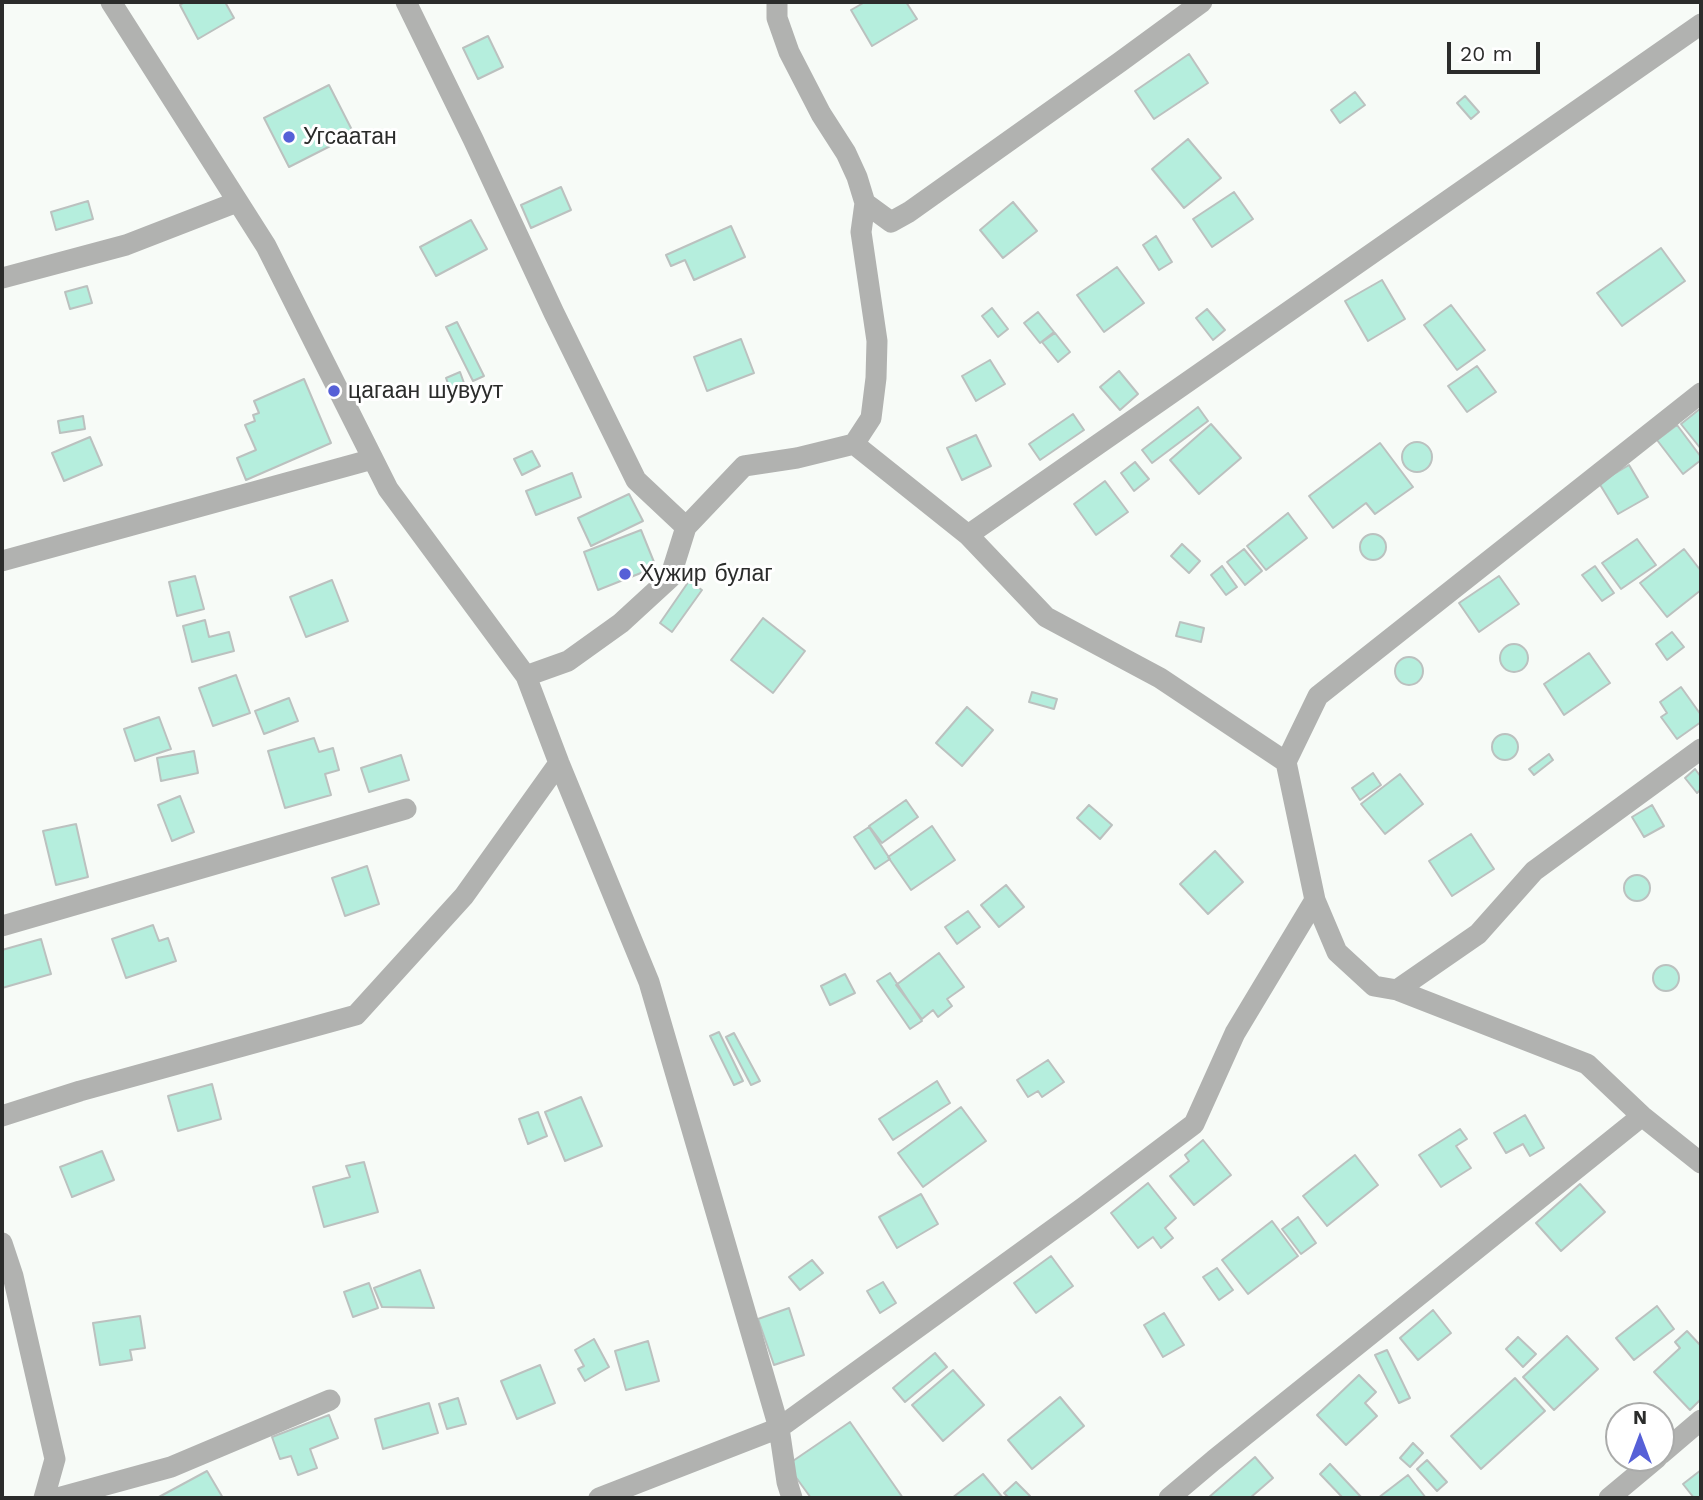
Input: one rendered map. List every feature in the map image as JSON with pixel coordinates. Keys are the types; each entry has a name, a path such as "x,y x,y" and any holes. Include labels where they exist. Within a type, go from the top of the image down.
{"street":[{"path":"111,2 267,246 388,489 526,676 649,982 779,1428 792,1498"},
{"path":"405,2 636,480 686,527"},
{"path":"526,676 568,661 621,623 670,578 686,527 744,467 854,444 871,418 877,341 862,232 865,203 846,153 821,114 789,52 777,18 777,2"},
{"path":"865,203 891,222 909,212 1202,2"},
{"path":"968,535 1701,24"},
{"path":"2,278 126,244 237,202"},
{"path":"1701,393 1318,696 1286,762 1315,900 1337,951 1374,986 1397,990 1587,1064 1642,1116 1701,1163"},
{"path":"854,444 968,535 1046,617 1160,678 1286,762"},
{"path":"2,561 373,459"},
{"path":"1397,990 1478,933 1534,871 1701,749"},
{"path":"2,1116 79,1091 356,1015 464,897 559,763"},
{"path":"2,926 406,809"},
{"path":"599,1498 779,1428 1084,1208 1194,1124 1235,1033 1315,900"},
{"path":"1169,1498 1642,1116"},
{"path":"2,1243 13,1276 55,1459 44,1498"},
{"path":"58,1498 171,1466 331,1400"},
{"path":"1675,1442 1701,1420"},
{"path":"1609,1498 1640,1472"}],"building":[{"path":"185,2 225,2 234,18 198,39 180,5"},
{"path":"865,2 906,2 917,19 872,46 851,10"},
{"path":"488,36 503,67 478,79 463,48"},
{"path":"1189,54 1208,83 1154,119 1135,91"},
{"path":"329,85 354,134 289,167 264,118"},
{"path":"1355,92 1365,105 1340,123 1331,110"},
{"path":"1465,96 1479,112 1471,119 1457,103"},
{"path":"1188,139 1221,178 1184,208 1152,169"},
{"path":"561,187 571,210 531,228 521,205"},
{"path":"1234,192 1253,219 1212,247 1193,219"},
{"path":"88,201 93,219 56,230 51,212"},
{"path":"1013,202 1037,231 1003,258 980,230"},
{"path":"471,220 487,249 436,276 420,247"},
{"path":"731,226 745,257 694,280 685,260 671,266 666,255"},
{"path":"1156,236 1172,262 1159,270 1143,245"},
{"path":"1661,248 1685,281 1622,326 1597,293"},
{"path":"1117,267 1144,303 1104,332 1077,295"},
{"path":"1382,280 1405,319 1368,341 1345,301"},
{"path":"87,286 92,303 70,309 65,292"},
{"path":"1451,305 1485,350 1457,370 1424,325"},
{"path":"992,308 1008,329 998,337 982,316"},
{"path":"1207,309 1225,330 1213,340 1196,318"},
{"path":"1038,312 1054,332 1040,343 1024,323"},
{"path":"457,322 484,376 473,381 446,327"},
{"path":"1055,333 1070,352 1058,362 1042,342"},
{"path":"741,339 754,373 707,391 694,357"},
{"path":"990,360 1005,384 976,401 962,376"},
{"path":"1477,366 1496,392 1467,412 1448,386"},
{"path":"1119,371 1138,394 1120,410 1100,387"},
{"path":"460,372 464,383 450,389 446,378"},
{"path":"304,379 331,443 246,480 237,458 256,450 245,425 255,421 253,415 259,413 254,401"},
{"path":"1198,407 1208,421 1152,463 1142,450"},
{"path":"1701,408 1701,449 1681,424"},
{"path":"1073,414 1084,430 1040,460 1029,444"},
{"path":"83,416 85,429 60,433 58,421"},
{"path":"1211,424 1241,458 1199,494 1170,460"},
{"path":"1677,425 1701,457 1701,460 1683,474 1657,440"},
{"path":"976,435 991,466 962,480 947,448"},
{"path":"90,437 102,465 64,481 52,453"},
{"path":"1417,442 1428,446 1432,457 1428,468 1417,472 1406,468 1402,457 1406,446"},
{"path":"1380,443 1413,487 1375,514 1366,503 1333,528 1309,496"},
{"path":"532,451 540,466 522,475 514,459"},
{"path":"1135,462 1149,479 1134,491 1121,473"},
{"path":"1629,465 1648,497 1618,514 1599,483"},
{"path":"572,473 581,497 536,515 526,491"},
{"path":"1105,481 1128,512 1096,535 1074,504"},
{"path":"629,494 643,521 591,546 578,518"},
{"path":"1288,513 1307,538 1266,570 1247,546"},
{"path":"641,530 656,567 598,590 584,552"},
{"path":"1373,534 1382,538 1386,547 1382,556 1373,560 1364,556 1360,547 1364,538"},
{"path":"1637,539 1656,565 1621,589 1602,563"},
{"path":"1182,544 1200,561 1189,573 1171,556"},
{"path":"1244,549 1262,571 1245,585 1227,562"},
{"path":"1684,549 1701,571 1701,590 1667,617 1640,583"},
{"path":"1222,566 1237,587 1226,595 1211,575"},
{"path":"1595,566 1614,593 1602,601 1582,575"},
{"path":"195,576 204,609 177,616 169,582"},
{"path":"1499,576 1519,604 1479,632 1459,603"},
{"path":"332,580 348,621 306,637 290,597"},
{"path":"689,581 702,590 672,632 660,623"},
{"path":"763,618 805,651 773,693 731,660"},
{"path":"205,620 209,637 229,632 234,651 192,662 183,626"},
{"path":"1180,622 1204,628 1201,642 1176,636"},
{"path":"1672,632 1684,647 1667,660 1656,644"},
{"path":"1514,644 1524,648 1528,658 1524,668 1514,672 1504,668 1500,658 1504,648"},
{"path":"1589,653 1610,683 1564,715 1544,684"},
{"path":"1409,657 1419,661 1423,671 1419,681 1409,685 1399,681 1395,671 1399,661"},
{"path":"236,675 250,713 213,726 199,688"},
{"path":"1681,687 1701,715 1701,722 1677,739 1661,717 1667,713 1660,702"},
{"path":"1032,692 1057,699 1054,709 1029,702"},
{"path":"289,698 298,721 264,734 255,711"},
{"path":"967,707 993,730 962,766 936,743"},
{"path":"159,717 171,749 135,761 124,729"},
{"path":"1505,734 1514,738 1518,747 1514,756 1505,760 1496,756 1492,747 1496,738"},
{"path":"314,738 319,752 333,748 339,770 325,774 331,795 285,808 268,751"},
{"path":"194,751 198,773 161,781 157,758"},
{"path":"1549,754 1553,760 1534,775 1529,769"},
{"path":"401,755 409,780 369,792 361,768"},
{"path":"1695,769 1701,777 1701,789 1697,793 1685,778"},
{"path":"1373,773 1381,785 1360,800 1352,788"},
{"path":"1400,774 1423,804 1385,834 1361,804"},
{"path":"180,796 194,832 172,841 158,805"},
{"path":"906,800 918,817 882,843 869,826"},
{"path":"1089,805 1112,825 1100,839 1077,818"},
{"path":"1652,805 1664,826 1644,837 1632,817"},
{"path":"76,824 88,877 56,885 43,831"},
{"path":"932,826 955,860 911,890 888,857"},
{"path":"869,827 890,859 875,869 854,837"},
{"path":"1471,834 1494,869 1452,896 1429,861"},
{"path":"1215,851 1243,882 1208,914 1180,884"},
{"path":"367,866 379,904 345,916 332,878"},
{"path":"1637,875 1647,878 1650,888 1647,898 1637,901 1627,898 1624,888 1627,878"},
{"path":"1006,885 1024,907 999,927 981,905"},
{"path":"968,911 980,927 957,944 945,927"},
{"path":"153,925 159,941 168,938 176,961 126,978 112,939"},
{"path":"41,939 51,974 2,988 2,950"},
{"path":"939,953 964,987 947,999 952,1006 938,1017 933,1010 922,1019 896,985"},
{"path":"1666,965 1675,969 1679,978 1675,987 1666,991 1657,987 1653,978 1657,969"},
{"path":"890,973 922,1021 910,1029 877,981"},
{"path":"845,974 855,993 830,1005 821,986"},
{"path":"719,1032 743,1081 734,1085 710,1036"},
{"path":"734,1033 760,1081 751,1085 726,1037"},
{"path":"1048,1060 1064,1082 1042,1097 1038,1091 1028,1097 1017,1080"},
{"path":"937,1081 950,1103 893,1140 879,1119"},
{"path":"212,1084 221,1119 178,1131 168,1096"},
{"path":"581,1097 602,1146 565,1161 545,1112"},
{"path":"961,1107 986,1141 923,1187 898,1153"},
{"path":"538,1112 547,1136 528,1144 519,1119"},
{"path":"1525,1115 1544,1148 1530,1156 1523,1144 1506,1153 1494,1133"},
{"path":"1460,1129 1467,1139 1456,1146 1471,1168 1441,1187 1419,1155"},
{"path":"1203,1140 1231,1175 1194,1205 1170,1176 1189,1161 1185,1155"},
{"path":"102,1151 114,1180 72,1197 60,1167"},
{"path":"1355,1155 1378,1185 1327,1226 1303,1196"},
{"path":"364,1162 378,1212 324,1227 313,1187 350,1177 346,1166"},
{"path":"1148,1183 1176,1218 1165,1228 1173,1238 1161,1248 1153,1237 1138,1248 1111,1213"},
{"path":"1580,1184 1605,1212 1561,1251 1536,1223"},
{"path":"921,1194 938,1224 897,1248 879,1217"},
{"path":"1298,1217 1316,1243 1301,1254 1282,1229"},
{"path":"1272,1221 1298,1256 1248,1294 1222,1260"},
{"path":"1051,1256 1073,1286 1036,1313 1014,1283"},
{"path":"812,1260 823,1273 800,1290 789,1277"},
{"path":"1217,1268 1233,1290 1219,1300 1203,1277"},
{"path":"420,1270 434,1308 382,1307 374,1288"},
{"path":"883,1282 896,1303 880,1313 867,1291"},
{"path":"369,1283 378,1308 353,1317 344,1292"},
{"path":"1657,1306 1674,1329 1634,1360 1616,1338"},
{"path":"789,1308 804,1355 774,1365 758,1319"},
{"path":"1433,1310 1451,1333 1418,1360 1400,1338"},
{"path":"1164,1313 1184,1345 1163,1357 1144,1325"},
{"path":"140,1316 145,1348 130,1350 132,1360 100,1365 93,1323"},
{"path":"1687,1331 1701,1346 1701,1399 1690,1410 1654,1372 1680,1348 1675,1342"},
{"path":"1567,1336 1598,1369 1554,1410 1523,1377"},
{"path":"1518,1337 1536,1354 1523,1367 1506,1349"},
{"path":"594,1339 609,1367 585,1381 578,1369 584,1366 575,1350"},
{"path":"648,1341 659,1381 626,1390 615,1351"},
{"path":"1387,1350 1410,1398 1399,1403 1375,1355"},
{"path":"935,1353 947,1367 905,1402 893,1388"},
{"path":"540,1365 555,1403 517,1419 501,1381"},
{"path":"953,1370 984,1405 943,1441 912,1405"},
{"path":"1359,1375 1376,1392 1365,1403 1377,1416 1346,1445 1317,1415"},
{"path":"1515,1378 1545,1411 1481,1469 1451,1436"},
{"path":"1060,1397 1084,1426 1032,1469 1008,1440"},
{"path":"458,1398 466,1424 447,1429 439,1404"},
{"path":"429,1403 438,1433 383,1449 375,1419"},
{"path":"329,1415 338,1438 310,1449 317,1468 298,1475 291,1456 280,1459 272,1437"},
{"path":"850,1422 903,1498 811,1498 787,1465"},
{"path":"1413,1443 1423,1453 1410,1467 1400,1458"},
{"path":"1255,1457 1273,1478 1250,1498 1208,1498"},
{"path":"1427,1460 1447,1482 1437,1491 1417,1469"},
{"path":"1330,1464 1362,1498 1343,1498 1320,1474"},
{"path":"1701,1470 1701,1498 1694,1498 1683,1484"},
{"path":"207,1471 223,1498 157,1498"},
{"path":"983,1474 1003,1498 952,1498"},
{"path":"1408,1475 1426,1498 1378,1498"},
{"path":"1016,1482 1030,1496 1028,1498 1009,1498 1004,1493"}],"place":[{"name":"Угсаатан","path":"289,137"},
{"name":"цагаан шувуут","path":"334,391"},
{"name":"Хужир булаг","path":"625,574"}]}
